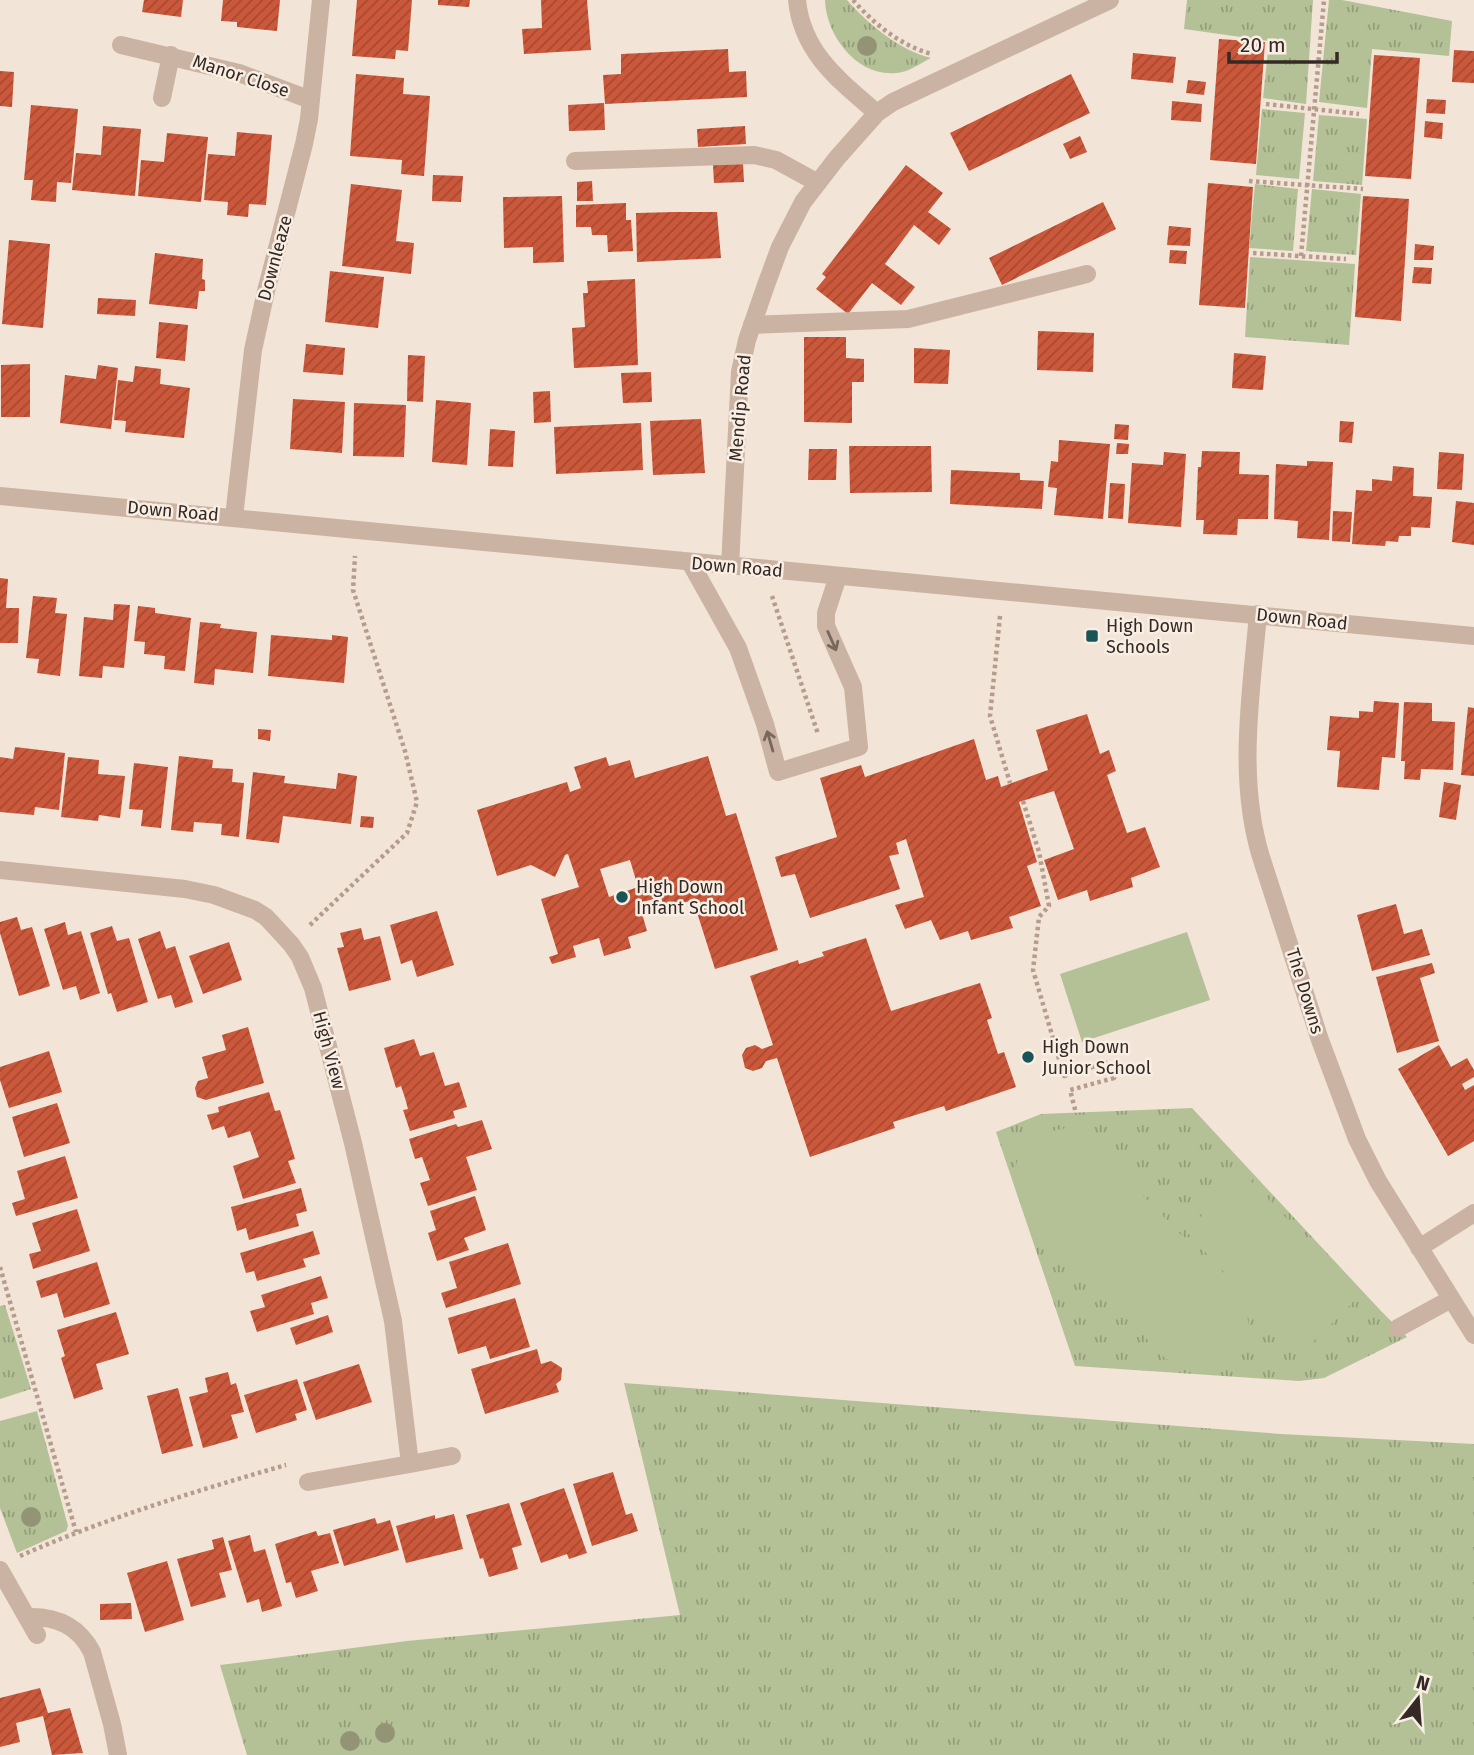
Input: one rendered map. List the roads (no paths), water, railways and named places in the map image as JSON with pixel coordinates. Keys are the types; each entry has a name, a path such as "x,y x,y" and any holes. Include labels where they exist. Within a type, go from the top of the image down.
{"street":[{"name":"Downleaze","path":"234,517 253,350 304,144 321,0"},
{"path":"797,0 802,26 816,55 832,74 877,113"},
{"name":"Mendip Road","path":"730,566 738,387 752,325 780,247 803,202 877,113 916,89 1110,0"},
{"name":"Manor Close","path":"121,45 239,72 311,100"},
{"name":"Manor Close","path":"163,98 171,55"},
{"path":"575,161 754,155 776,160 818,183"},
{"path":"752,325 920,318 1087,274"},
{"name":"Down Road","path":"0,496 1474,636"},
{"path":"690,562 738,648 765,724 778,772 859,747 853,687 826,626 826,613 838,576"},
{"name":"The Downs","path":"1258,614 1248,731 1247,778 1252,827 1343,1105 1367,1160 1474,1335"},
{"name":"High View","path":"0,870 185,889 227,898 267,917 300,957 315,997 353,1143 393,1321 410,1464"},
{"path":"1419,1248 1474,1213"},
{"path":"1398,1328 1451,1298"},
{"path":"309,1482 452,1456"},
{"path":"6,1564 37,1635"},
{"path":"27,1617 46,1616 57,1619 68,1624 87,1643 113,1724 118,1755"}],"place":[{"name":"High Down Schools","path":"1092,636"},
{"name":"High Down Infant School","path":"622,897"},
{"name":"High Down Junior School","path":"1028,1057"}]}
